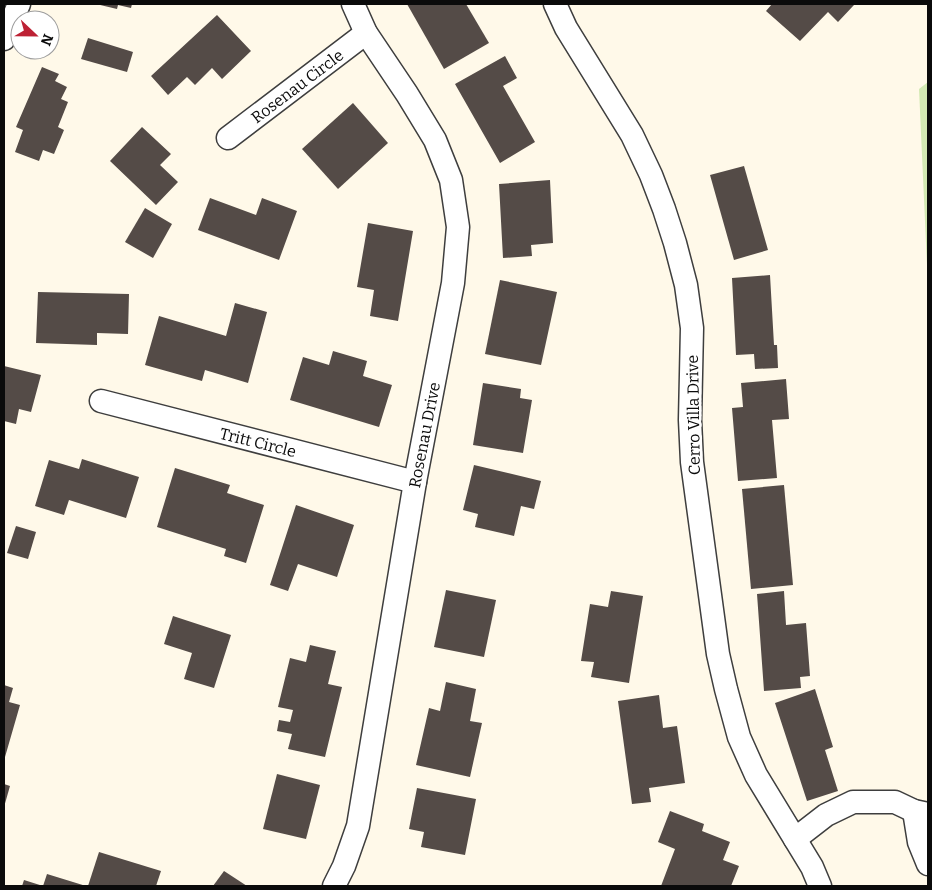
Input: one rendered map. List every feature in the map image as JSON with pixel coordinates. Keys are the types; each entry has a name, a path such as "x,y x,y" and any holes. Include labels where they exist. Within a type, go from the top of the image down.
{"street":[{"path":"4,39 19,4"},
{"name":"Rosenau Drive","path":"334,886 344,866 358,826 415,482 454,283 458,227 451,180 435,140 366,33 353,4"},
{"name":"Cerro Villa Drive","path":"555,4 566,28 632,135 651,175 664,209 686,285 692,328 690,420 692,462 718,654 739,737 756,775 812,867 820,886"},
{"name":"Rosenau Circle","path":"228,138 366,33"},
{"name":"Tritt Circle","path":"101,401 415,482"},
{"path":"795,839 826,815 853,802 895,802 921,813 919,842 928,864"}],"green space":[{"path":"928,82 928,287 919,89"}],"building":[{"path":"96,4 132,4 131,8 118,5 117,9"},
{"path":"407,4 466,4 489,43 444,69"},
{"path":"772,4 854,5 838,22 828,12 800,41 766,11"},
{"path":"217,15 251,51 222,79 212,68 195,85 187,77 168,95 151,76"},
{"path":"88,38 133,52 127,72 81,59"},
{"path":"505,56 517,78 503,86 535,142 500,163 455,84"},
{"path":"42,67 59,74 55,81 67,87 61,99 68,102 58,127 64,130 54,154 43,150 39,161 15,152 23,130 16,127"},
{"path":"353,103 388,143 338,189 302,149"},
{"path":"142,127 171,154 160,165 178,182 156,205 110,161"},
{"path":"744,166 768,250 734,260 710,175"},
{"path":"550,180 553,243 531,245 532,256 503,258 499,184"},
{"path":"210,198 256,215 262,198 297,211 279,260 198,230"},
{"path":"145,208 172,224 153,258 125,242"},
{"path":"368,223 413,231 398,321 370,316 374,290 357,287"},
{"path":"770,275 774,345 777,345 778,368 755,369 754,354 736,355 732,278"},
{"path":"500,280 557,292 541,365 485,354"},
{"path":"38,292 129,294 128,334 97,333 97,345 36,343"},
{"path":"235,303 267,312 248,383 205,370 202,381 145,365 159,316 226,336"},
{"path":"333,351 367,361 363,376 392,385 379,427 290,400 303,357 329,365"},
{"path":"4,366 41,375 31,412 19,409 16,424 4,421"},
{"path":"786,379 789,419 772,420 777,478 738,481 732,408 743,407 741,383"},
{"path":"483,383 521,389 520,398 532,400 523,453 473,445"},
{"path":"82,459 139,477 126,518 69,500 64,515 35,506 49,460 79,469"},
{"path":"474,465 541,481 534,509 521,506 514,536 475,527 478,514 463,510"},
{"path":"175,468 230,485 227,493 264,505 246,563 224,556 226,549 157,527"},
{"path":"784,485 793,585 751,589 742,489"},
{"path":"296,505 354,525 337,577 298,564 288,591 270,585"},
{"path":"16,526 36,532 28,559 7,553"},
{"path":"446,590 496,600 484,657 434,647"},
{"path":"611,591 643,596 629,683 591,677 594,662 581,661 590,604 608,607"},
{"path":"784,591 786,625 806,623 810,676 800,677 801,688 764,691 757,594"},
{"path":"173,616 231,635 214,688 184,679 192,653 164,644"},
{"path":"310,645 336,651 328,684 342,687 325,757 288,749 292,734 277,731 279,720 290,722 293,710 278,707 290,658 306,662"},
{"path":"446,682 476,689 470,721 482,723 470,777 416,765 429,708 440,711"},
{"path":"4,685 13,688 9,702 20,705 5,757 4,756"},
{"path":"815,689 833,747 825,750 838,791 807,801 775,703"},
{"path":"659,695 663,728 677,726 685,783 649,788 651,802 632,804 618,701"},
{"path":"277,774 320,785 306,839 263,829"},
{"path":"4,784 10,786 4,807"},
{"path":"417,788 476,799 465,855 421,847 424,832 409,829"},
{"path":"670,811 704,824 702,831 730,842 723,860 739,866 731,886 661,886 675,849 658,842"},
{"path":"99,852 161,871 156,886 88,886"},
{"path":"224,871 247,886 213,886"},
{"path":"47,874 86,886 43,886"},
{"path":"24,880 43,886 22,886"}]}
